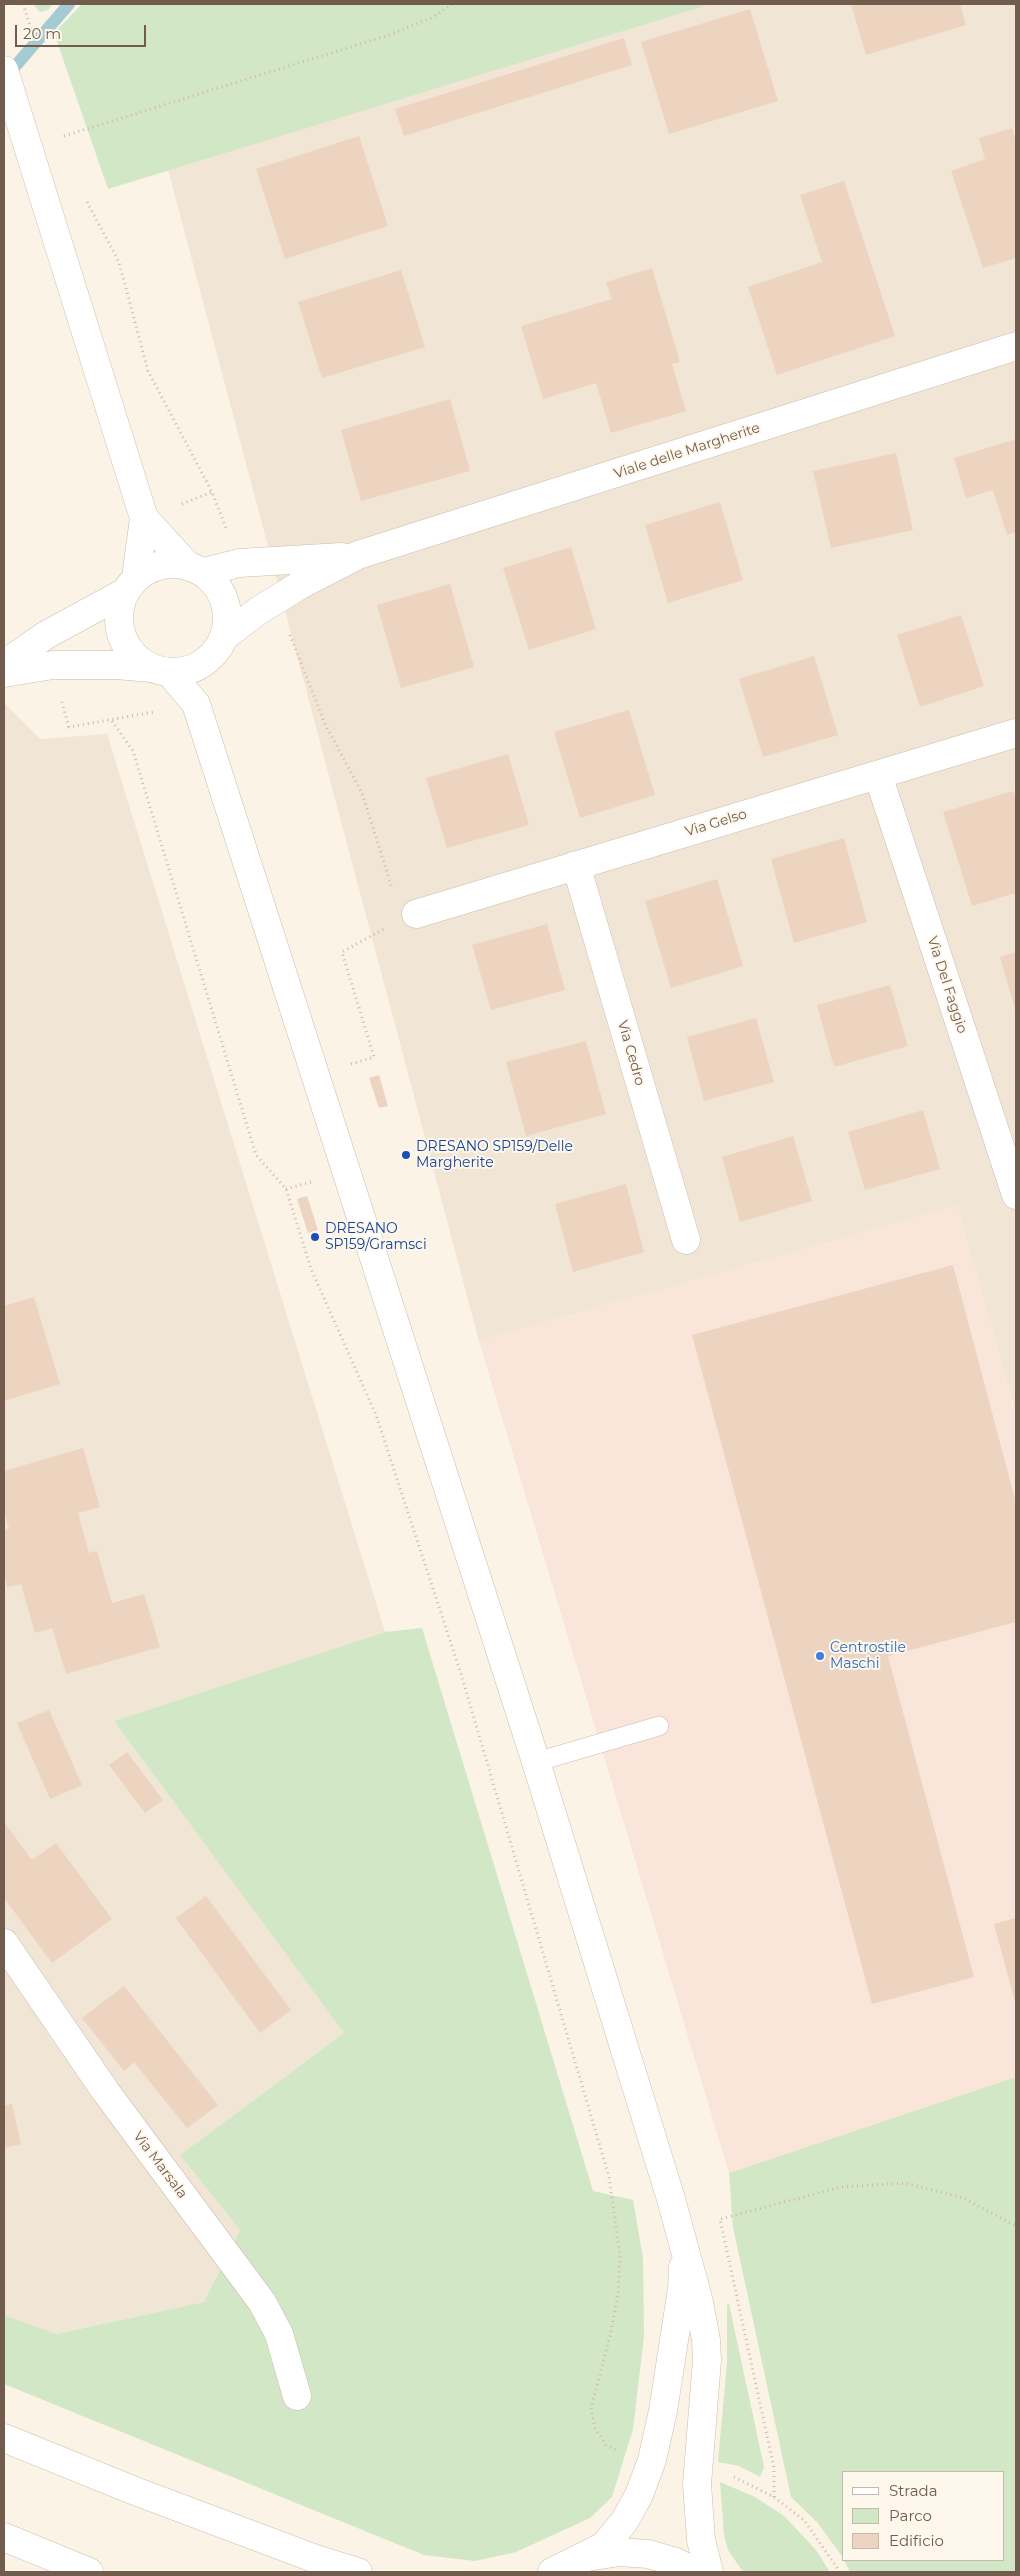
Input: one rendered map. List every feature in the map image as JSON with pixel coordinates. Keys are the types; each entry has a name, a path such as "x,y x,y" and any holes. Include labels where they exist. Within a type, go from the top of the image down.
{"street":[{"path":"4,673 53,665 116,665 187,671 204,663 217,651 225,636 229,618 225,600 217,584 195,568 144,518 7,81"},
{"name":"Viale delle Margherite","path":"225,636 276,599 358,555 1016,346"},
{"path":"144,518 130,585 119,610 119,628 126,645 137,658 161,670 196,704 536,1762 671,2199 706,2340 707,2360 697,2484 701,2540 709,2572"},
{"name":"Viale delle Margherite","path":"195,568 358,555"},
{"path":"4,664 46,635 130,585 151,568 169,563 195,568"},
{"path":"196,704 204,663"},
{"name":"Via Gelso","path":"409,917 1016,733"},
{"name":"Via Del Faggio","path":"878,775 1016,1195"},
{"name":"Via Cedro","path":"576,865 686,1240"},
{"name":"Via Marsala","path":"4,1943 106,2092 262,2302 279,2334 297,2396"},
{"path":"561,2568 597,2550 609,2540 632,2509 646,2478 663,2411 682,2289 681,2238"},
{"path":"4,2438 135,2491 316,2560 341,2572"},
{"path":"4,2537 89,2572"},
{"path":"561,2568 595,2555 627,2552 664,2558 694,2572"},
{"path":"316,2560 358,2572"}],"lane":[{"path":"536,1762 659,1726"}],"path":[{"path":"23,4 41,60"},
{"path":"64,136 389,35 431,18 453,4"},
{"path":"61,127 67,146"},
{"path":"86,201 119,262 148,371 212,492 178,505"},
{"path":"276,599 325,724 362,793 409,917 342,952 374,1057 350,1064"},
{"path":"60,695 69,727 112,721 133,752 256,1155 286,1189 311,1269 376,1415 461,1674 609,2177 620,2256 618,2295 610,2336 591,2408 595,2428 606,2445 620,2452"},
{"path":"286,1189 321,1180"},
{"path":"774,2497 774,2468 720,2219 841,2187 906,2183 963,2198 1016,2226"},
{"path":"729,2476 774,2497 804,2520 840,2572"}],"shaded area":[{"path":"124,4 1016,4 1016,1414 957,1206 479,1341"},
{"path":"4,703 40,739 107,734 385,1632 114,1721 344,2033 180,2155 240,2230 204,2302 55,2334 4,2315"},
{"path":"957,1206 1016,1414 1016,2077 729,2173 479,1341"}],"green space":[{"path":"33,4 53,4 48,10 40,12"},
{"path":"82,4 711,4 108,189 54,33"},
{"path":"422,1628 593,2191 633,2200 643,2258 644,2336 633,2429 612,2497 590,2518 516,2552 475,2561 424,2555 4,2384 4,2315 56,2334 204,2302 240,2230 180,2155 344,2033 114,1721 385,1632"},
{"path":"1016,2077 1016,2572 850,2572 844,2561 1005,2561 1005,2471 842,2471 842,2556 817,2522 791,2497 733,2227 729,2173"},
{"path":"729,2304 764,2467 760,2477 739,2466 718,2462 727,2363 727,2305"},
{"path":"720,2482 755,2497 784,2516 816,2550 830,2572 743,2572 728,2550 724,2535"}],"building":[{"path":"851,4 960,4 966,25 866,55"},
{"path":"750,9 778,101 669,134 641,42"},
{"path":"624,38 632,65 404,136 395,109"},
{"path":"1012,128 1016,142 1016,258 983,268 951,171 985,159 979,138"},
{"path":"359,136 388,226 285,259 256,169"},
{"path":"844,181 895,336 777,375 748,287 822,262 800,195"},
{"path":"652,268 680,362 672,364 686,411 611,433 596,383 543,399 521,326 612,299 606,282"},
{"path":"401,270 425,347 322,378 298,302"},
{"path":"450,399 470,471 361,501 341,430"},
{"path":"1016,439 1016,532 1007,535 993,490 966,498 954,458"},
{"path":"896,453 913,530 831,548 813,471"},
{"path":"720,502 743,580 668,603 645,525"},
{"path":"571,547 596,629 529,650 503,568"},
{"path":"450,584 474,667 401,688 377,605"},
{"path":"961,615 984,686 920,707 897,635"},
{"path":"814,656 838,735 763,757 739,679"},
{"path":"629,710 655,795 580,818 554,732"},
{"path":"508,754 529,825 447,848 426,778"},
{"path":"1013,791 1016,801 1016,893 972,906 943,812"},
{"path":"844,838 867,922 794,943 771,859"},
{"path":"717,879 743,966 671,988 645,901"},
{"path":"547,924 565,990 491,1010 472,945"},
{"path":"1016,952 1016,1013 1000,957"},
{"path":"890,985 908,1046 834,1067 817,1005"},
{"path":"756,1018 774,1082 704,1101 687,1037"},
{"path":"586,1041 606,1114 526,1136 506,1062"},
{"path":"379,1075 388,1106 379,1108 369,1078"},
{"path":"923,1110 940,1169 865,1190 848,1132"},
{"path":"793,1136 812,1201 740,1222 722,1157"},
{"path":"626,1184 644,1252 573,1272 555,1204"},
{"path":"307,1196 318,1230 308,1233 297,1199"},
{"path":"953,1265 1016,1503 1016,1622 888,1656 974,1977 872,2004 692,1335"},
{"path":"34,1297 60,1384 4,1401 4,1306"},
{"path":"83,1448 100,1507 78,1513 89,1553 97,1551 112,1603 144,1594 160,1647 66,1674 52,1628 35,1633 21,1584 7,1587 4,1575 4,1530 9,1528 4,1511 4,1471"},
{"path":"49,1710 82,1785 50,1799 17,1723"},
{"path":"127,1752 163,1800 145,1813 109,1765"},
{"path":"4,1822 32,1860 56,1843 112,1919 52,1963 4,1898"},
{"path":"206,1896 291,2010 260,2033 176,1918"},
{"path":"1016,1918 1016,2006 994,1924"},
{"path":"124,1986 218,2105 187,2128 134,2062 124,2071 82,2018"},
{"path":"12,2104 21,2144 4,2148 4,2106"}],"waterway":[{"path":"5,78 69,4"}],"place":[{"name":"DRESANO SP159/Delle Margherite","path":"406,1155"},
{"name":"DRESANO SP159/Gramsci","path":"315,1237"},
{"name":"Centrostile Maschi","path":"820,1656"}]}
